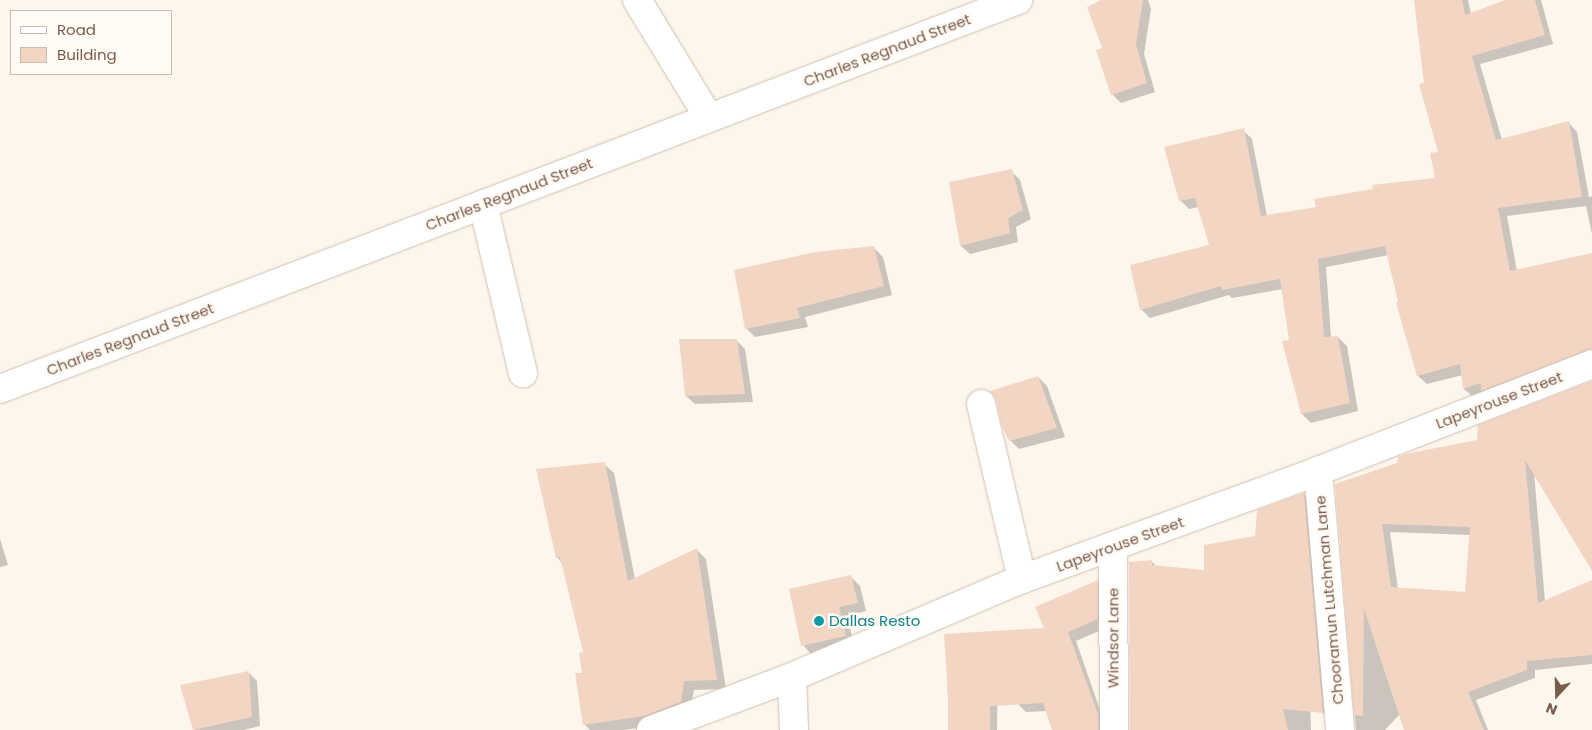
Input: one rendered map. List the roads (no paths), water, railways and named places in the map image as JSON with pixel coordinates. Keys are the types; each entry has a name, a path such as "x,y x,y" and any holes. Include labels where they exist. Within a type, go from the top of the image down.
{"street":[{"path":"637,0 709,118"},
{"name":"Charles Regnaud Street","path":"0,389 1018,0"},
{"path":"483,204 524,373"},
{"name":"Lapeyrouse Street","path":"651,730 792,677 1022,579 1318,471 1592,364"},
{"path":"981,404 1022,579"},
{"name":"Chooramun Lutchman Lane","path":"1318,471 1340,730"},
{"name":"Windsor Lane","path":"1113,546 1114,730"},
{"path":"792,677 794,730"}],"place":[{"name":"Dallas Resto","path":"819,621"}]}
